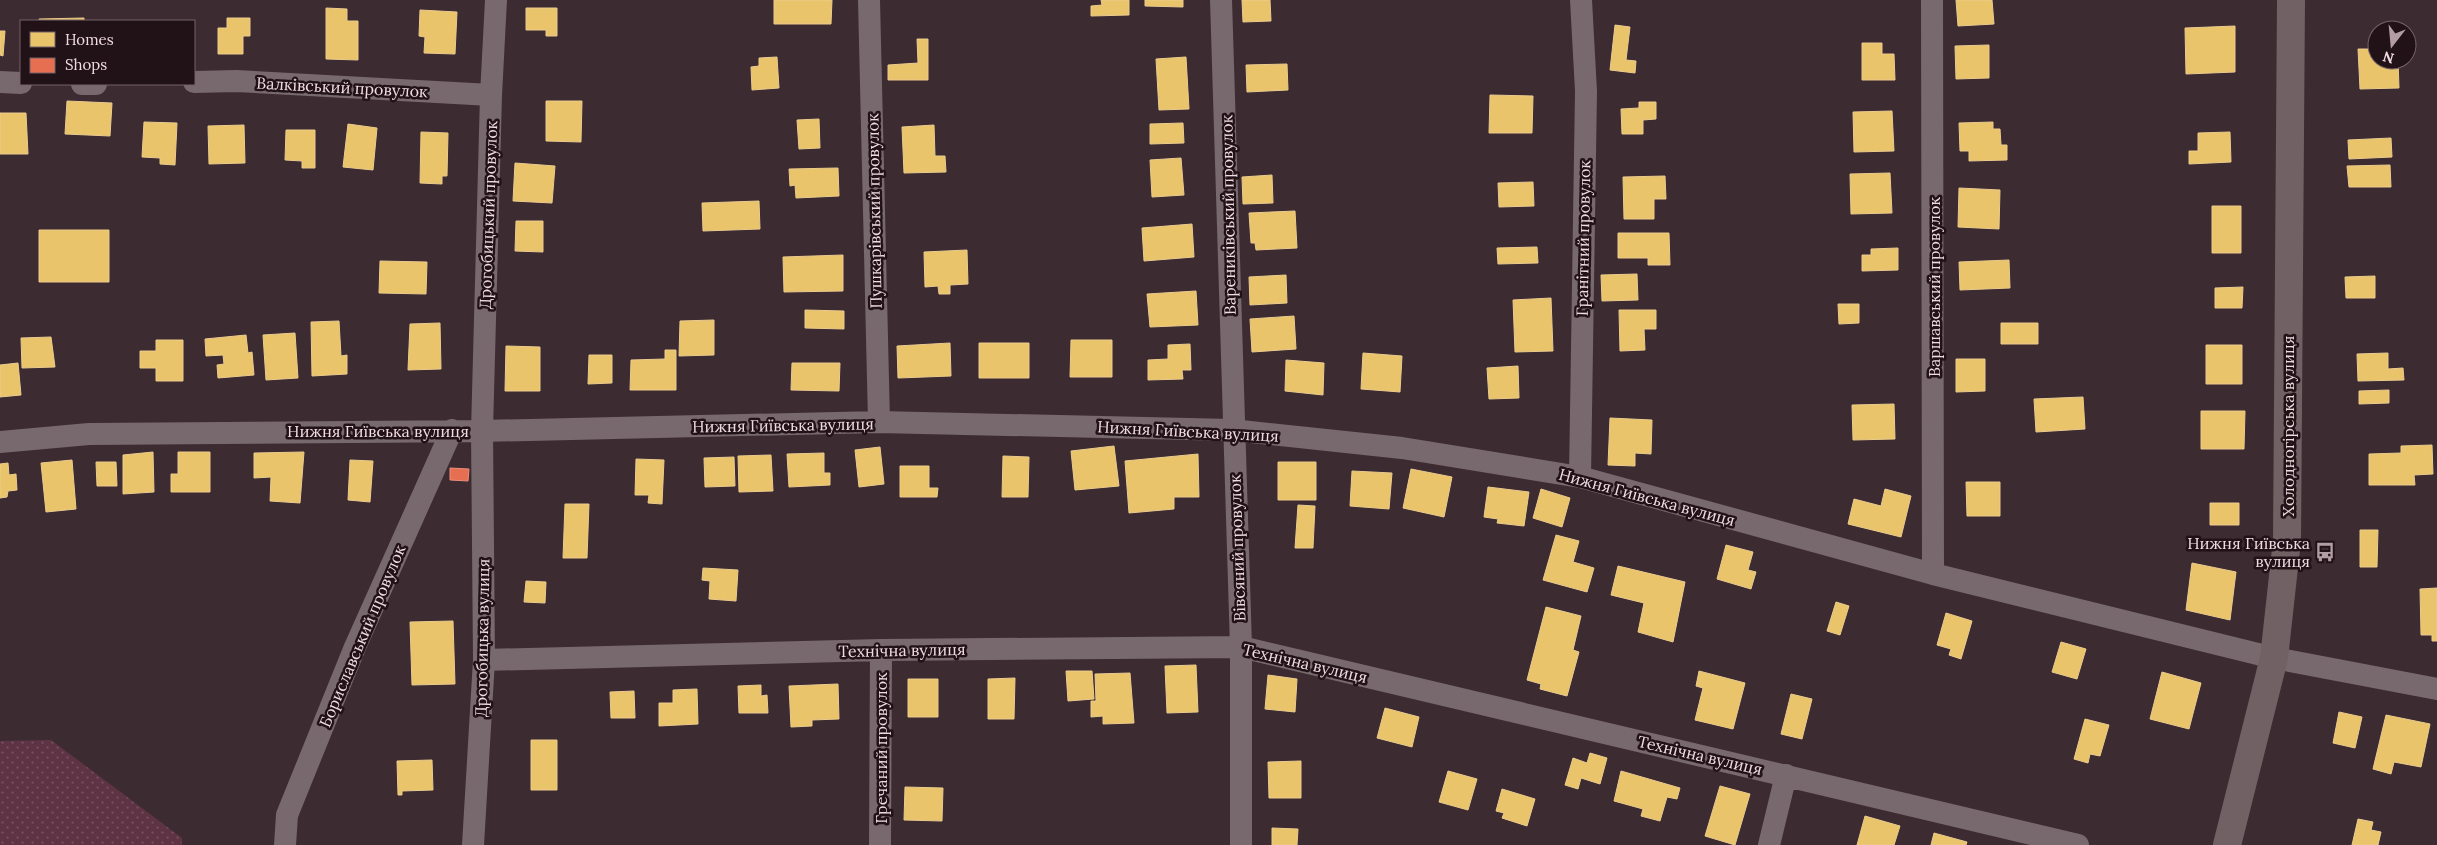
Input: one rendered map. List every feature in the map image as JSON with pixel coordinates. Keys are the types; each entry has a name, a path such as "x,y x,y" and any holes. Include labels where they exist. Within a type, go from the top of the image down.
{"main road":[{"name":"Холодногірська вулиця","path":"2227,845 2274,658 2287,540 2291,0"}],"street":[{"name":"Дрогобицький провулок","path":"482,431 491,96 496,0"},
{"name":"Пушкарівський провулок","path":"869,0 879,422"},
{"name":"Варениківський провулок","path":"1221,0 1232,430"},
{"name":"Гранітний провулок","path":"1580,477 1586,91 1581,0"},
{"name":"Варшавський провулок","path":"1932,0 1933,574"},
{"name":"Валківський провулок","path":"195,82 236,81 491,96"},
{"path":"0,82 20,83"},
{"name":"Нижня Гиївська вулиця","path":"0,442 89,434 482,431 879,422 1232,430 1402,448 1580,477 1933,574 2274,658 2437,689"},
{"name":"Бориславський провулок","path":"285,845 287,815 355,647 452,430"},
{"name":"Вівсяний провулок","path":"1232,430 1241,647 1241,845"},
{"name":"Дрогобицька вулиця","path":"473,845 484,660 482,431"},
{"name":"Технічна вулиця","path":"484,660 881,650 1241,647 2078,845"},
{"name":"Гречаний провулок","path":"880,845 881,650"},
{"path":"1769,845 1786,775"}],"shaded area":[{"path":"51,740 182,838 182,845 0,845 0,741"}],"building: Homes":[{"path":"774,0 832,0 831,24 774,24"},
{"path":"1101,0 1129,0 1129,15 1091,16 1091,6 1102,5"},
{"path":"1145,0 1183,0 1183,7 1145,6"},
{"path":"1242,0 1270,0 1271,21 1243,22"},
{"path":"1956,0 1992,0 1994,24 1958,26"},
{"path":"326,8 347,9 347,21 358,21 358,60 326,59"},
{"path":"526,8 557,8 557,36 546,36 546,30 526,30"},
{"path":"420,10 457,12 455,54 424,53 425,37 419,36"},
{"path":"84,18 84,20 39,20"},
{"path":"227,18 250,18 250,36 243,36 243,54 218,54 218,28 227,28"},
{"path":"1615,25 1630,27 1626,60 1636,61 1635,73 1610,70"},
{"path":"2235,26 2235,72 2186,74 2185,28"},
{"path":"0,31 5,31 3,56 0,55"},
{"path":"917,39 928,39 928,80 888,80 888,65 918,63"},
{"path":"1862,43 1882,43 1882,54 1894,54 1895,80 1862,80"},
{"path":"1989,45 1989,78 1956,79 1955,46"},
{"path":"2358,49 2367,49 2367,70 2398,70 2399,88 2360,89"},
{"path":"777,57 779,88 752,90 751,67 759,66 759,58"},
{"path":"1186,57 1189,109 1159,110 1156,59"},
{"path":"1287,64 1288,90 1247,92 1246,65"},
{"path":"1490,95 1533,96 1532,133 1489,133"},
{"path":"67,101 112,103 110,136 65,134"},
{"path":"546,101 582,101 581,142 546,141"},
{"path":"1639,102 1656,102 1656,119 1643,120 1643,134 1622,134 1621,109 1639,108"},
{"path":"1892,111 1894,151 1854,152 1853,112"},
{"path":"0,113 26,113 28,154 0,154"},
{"path":"819,119 820,148 799,149 797,120"},
{"path":"144,122 177,123 175,165 160,164 160,158 142,157"},
{"path":"1993,122 1993,129 2000,129 2001,145 2007,145 2007,160 1969,161 1969,151 1960,151 1959,123"},
{"path":"1183,123 1184,143 1150,144 1150,124"},
{"path":"348,124 377,128 373,170 343,167"},
{"path":"244,125 245,163 209,164 208,126"},
{"path":"934,125 935,156 945,156 946,172 904,173 902,127"},
{"path":"286,130 315,130 315,168 302,168 302,161 285,160"},
{"path":"421,132 448,133 447,176 442,176 442,184 420,183"},
{"path":"2230,132 2231,162 2189,164 2189,151 2198,151 2198,133"},
{"path":"2391,138 2392,157 2349,159 2348,140"},
{"path":"1181,158 1184,195 1152,197 1150,160"},
{"path":"515,163 555,166 552,203 513,201"},
{"path":"2390,165 2391,187 2349,187 2347,166"},
{"path":"838,168 839,196 796,198 795,185 790,186 789,169"},
{"path":"1890,173 1892,213 1851,214 1850,174"},
{"path":"1272,175 1273,203 1243,204 1242,177"},
{"path":"1665,176 1666,199 1654,199 1654,219 1624,219 1623,177"},
{"path":"1533,182 1534,206 1499,207 1498,183"},
{"path":"1959,188 2000,190 1999,229 1958,227"},
{"path":"759,201 760,229 703,231 702,203"},
{"path":"2212,206 2241,206 2241,253 2212,253"},
{"path":"1295,211 1297,248 1256,250 1255,243 1251,243 1249,213"},
{"path":"516,221 543,221 543,252 515,251"},
{"path":"1192,224 1194,257 1144,261 1142,228"},
{"path":"39,230 109,230 109,282 39,282"},
{"path":"1618,233 1669,233 1670,265 1648,265 1648,258 1618,258"},
{"path":"1537,247 1538,263 1498,264 1497,248"},
{"path":"1898,248 1898,270 1862,271 1862,255 1871,255 1871,249"},
{"path":"967,250 968,284 950,285 950,294 939,294 938,286 925,287 924,252"},
{"path":"843,255 843,291 784,292 783,257"},
{"path":"2009,260 2010,288 1960,290 1959,262"},
{"path":"380,261 427,262 426,294 379,293"},
{"path":"1637,274 1638,300 1602,301 1601,275"},
{"path":"1286,275 1287,303 1250,305 1249,277"},
{"path":"2375,276 2375,298 2346,298 2345,277"},
{"path":"2243,287 2242,308 2215,308 2215,288"},
{"path":"1196,291 1198,325 1150,327 1147,294"},
{"path":"1551,298 1553,351 1515,352 1513,300"},
{"path":"1838,304 1859,304 1859,323 1839,324"},
{"path":"805,310 844,311 844,329 805,328"},
{"path":"1619,310 1656,310 1656,329 1644,329 1645,350 1620,351"},
{"path":"1294,316 1296,349 1252,352 1250,319"},
{"path":"714,320 714,355 679,356 680,321"},
{"path":"339,321 341,356 347,355 347,374 312,376 311,322"},
{"path":"440,323 441,369 408,370 410,324"},
{"path":"2001,323 2038,323 2038,344 2001,344"},
{"path":"295,333 298,378 266,380 263,335"},
{"path":"246,335 248,353 252,352 254,375 218,378 217,365 224,364 223,355 206,356 205,339"},
{"path":"51,337 55,367 22,368 21,338"},
{"path":"156,340 183,340 183,381 156,381 156,368 140,368 140,351 156,351"},
{"path":"1071,340 1112,340 1112,377 1070,377"},
{"path":"950,343 951,376 898,378 897,346"},
{"path":"979,343 1029,343 1029,378 979,378"},
{"path":"1190,344 1191,370 1182,370 1183,379 1148,380 1148,360 1168,359 1168,345"},
{"path":"2206,345 2242,345 2242,384 2206,384"},
{"path":"506,346 540,347 540,391 505,391"},
{"path":"665,350 676,350 676,390 630,390 631,360 665,359"},
{"path":"1363,353 1402,356 1400,392 1361,389"},
{"path":"2388,353 2388,369 2403,368 2404,380 2358,381 2357,354"},
{"path":"589,355 612,355 612,383 588,384"},
{"path":"1956,359 1985,359 1985,391 1956,392"},
{"path":"1286,360 1324,363 1323,395 1285,391"},
{"path":"18,363 21,395 0,397 0,365"},
{"path":"792,363 840,363 839,391 791,390"},
{"path":"1518,366 1519,398 1489,399 1487,368"},
{"path":"2389,390 2389,403 2359,404 2359,391"},
{"path":"2083,397 2085,429 2036,432 2034,399"},
{"path":"1894,404 1895,439 1853,440 1852,405"},
{"path":"2201,411 2245,411 2244,449 2201,449"},
{"path":"1610,418 1652,420 1651,454 1635,453 1635,466 1608,465"},
{"path":"2432,445 2433,474 2414,475 2415,485 2369,485 2369,454 2401,453 2401,446"},
{"path":"1114,446 1119,486 1075,490 1071,451"},
{"path":"880,447 884,484 859,487 855,450"},
{"path":"153,452 154,492 123,494 123,455"},
{"path":"178,452 210,452 210,492 171,492 171,474 178,474"},
{"path":"304,452 300,503 270,501 271,477 254,478 254,453"},
{"path":"824,453 824,473 830,473 830,485 789,487 787,454"},
{"path":"1198,454 1199,497 1174,497 1174,509 1129,513 1125,461"},
{"path":"771,455 773,491 739,492 738,456"},
{"path":"1003,456 1029,457 1028,497 1002,497"},
{"path":"734,457 735,486 705,487 704,458"},
{"path":"636,459 664,460 662,504 648,503 649,495 635,495"},
{"path":"72,460 76,509 46,512 41,463"},
{"path":"350,460 373,461 370,502 348,500"},
{"path":"96,462 116,462 117,486 97,486"},
{"path":"1278,462 1316,462 1316,500 1278,500"},
{"path":"8,463 9,475 16,474 17,490 8,491 7,497 0,498 0,464"},
{"path":"900,466 929,466 929,488 938,488 937,497 900,497"},
{"path":"1411,469 1452,477 1444,517 1403,508"},
{"path":"1352,471 1392,473 1389,509 1350,506"},
{"path":"1966,482 2000,482 2000,516 1967,516"},
{"path":"1488,487 1529,492 1524,526 1497,523 1498,519 1484,517"},
{"path":"1541,489 1570,498 1562,527 1533,518"},
{"path":"1885,489 1911,496 1901,537 1848,524 1854,499 1881,506"},
{"path":"2210,503 2239,503 2239,525 2210,525"},
{"path":"565,504 589,504 587,558 563,558"},
{"path":"1298,505 1315,506 1313,548 1295,548"},
{"path":"2360,530 2378,530 2377,567 2360,567"},
{"path":"1556,535 1579,541 1573,562 1594,568 1587,592 1543,580"},
{"path":"1726,545 1753,552 1748,570 1756,572 1751,589 1717,579"},
{"path":"2192,563 2236,572 2230,620 2186,610"},
{"path":"1618,566 1685,582 1673,642 1638,632 1644,603 1611,595"},
{"path":"703,568 738,570 736,601 709,599 710,581 702,580"},
{"path":"526,581 546,582 545,603 524,602"},
{"path":"2437,588 2437,641 2432,641 2432,635 2421,635 2420,589"},
{"path":"1836,602 1849,606 1840,635 1827,631"},
{"path":"1546,607 1581,616 1573,650 1579,652 1567,696 1540,689 1541,684 1527,680"},
{"path":"1946,613 1972,621 1961,659 1949,655 1951,649 1937,645"},
{"path":"453,621 455,684 412,685 410,622"},
{"path":"2061,642 2086,649 2077,679 2052,672"},
{"path":"1196,665 1198,712 1167,713 1165,666"},
{"path":"1066,671 1092,671 1094,699 1068,701"},
{"path":"1699,671 1745,683 1733,729 1695,720 1703,688 1696,686"},
{"path":"2162,672 2201,683 2189,729 2150,719"},
{"path":"1130,673 1134,723 1103,724 1103,716 1091,717 1091,701 1096,701 1095,674"},
{"path":"1268,675 1297,679 1295,712 1265,709"},
{"path":"1015,678 1014,719 988,719 988,679"},
{"path":"908,679 938,679 938,717 908,717"},
{"path":"838,684 839,719 812,720 812,726 791,727 789,686"},
{"path":"761,685 761,696 767,695 768,713 739,713 738,686"},
{"path":"697,689 698,724 659,726 659,703 673,703 673,690"},
{"path":"634,691 635,718 611,718 610,692"},
{"path":"1791,694 1812,699 1802,739 1781,734"},
{"path":"1385,708 1419,717 1412,747 1377,738"},
{"path":"2339,712 2362,717 2355,748 2333,743"},
{"path":"2386,715 2430,724 2421,767 2394,762 2391,774 2373,769"},
{"path":"2085,719 2109,725 2100,756 2090,754 2088,763 2074,759"},
{"path":"531,740 557,740 557,790 531,790"},
{"path":"1590,753 1607,758 1600,784 1581,778 1578,789 1565,785 1573,758 1587,763"},
{"path":"432,760 433,790 402,791 402,795 398,795 397,761"},
{"path":"1301,761 1301,798 1269,798 1268,762"},
{"path":"1448,771 1477,779 1468,810 1439,802"},
{"path":"1621,771 1680,788 1677,799 1667,797 1660,821 1641,816 1643,809 1614,801"},
{"path":"1720,786 1750,794 1735,845 1705,836"},
{"path":"905,787 943,788 942,821 904,820"},
{"path":"1502,789 1535,799 1527,826 1502,818 1504,813 1496,811"},
{"path":"1865,816 1900,826 1894,845 1857,845"},
{"path":"2358,819 2373,822 2371,830 2381,832 2378,845 2352,845"},
{"path":"1272,828 1298,829 1297,845 1272,845"},
{"path":"1934,833 1967,842 1966,845 1931,845"}],"building: Shops":[{"path":"450,468 469,469 468,481 450,480"}],"place":[{"name":"Нижня Гиївська вулиця","path":"2325,552"}]}
